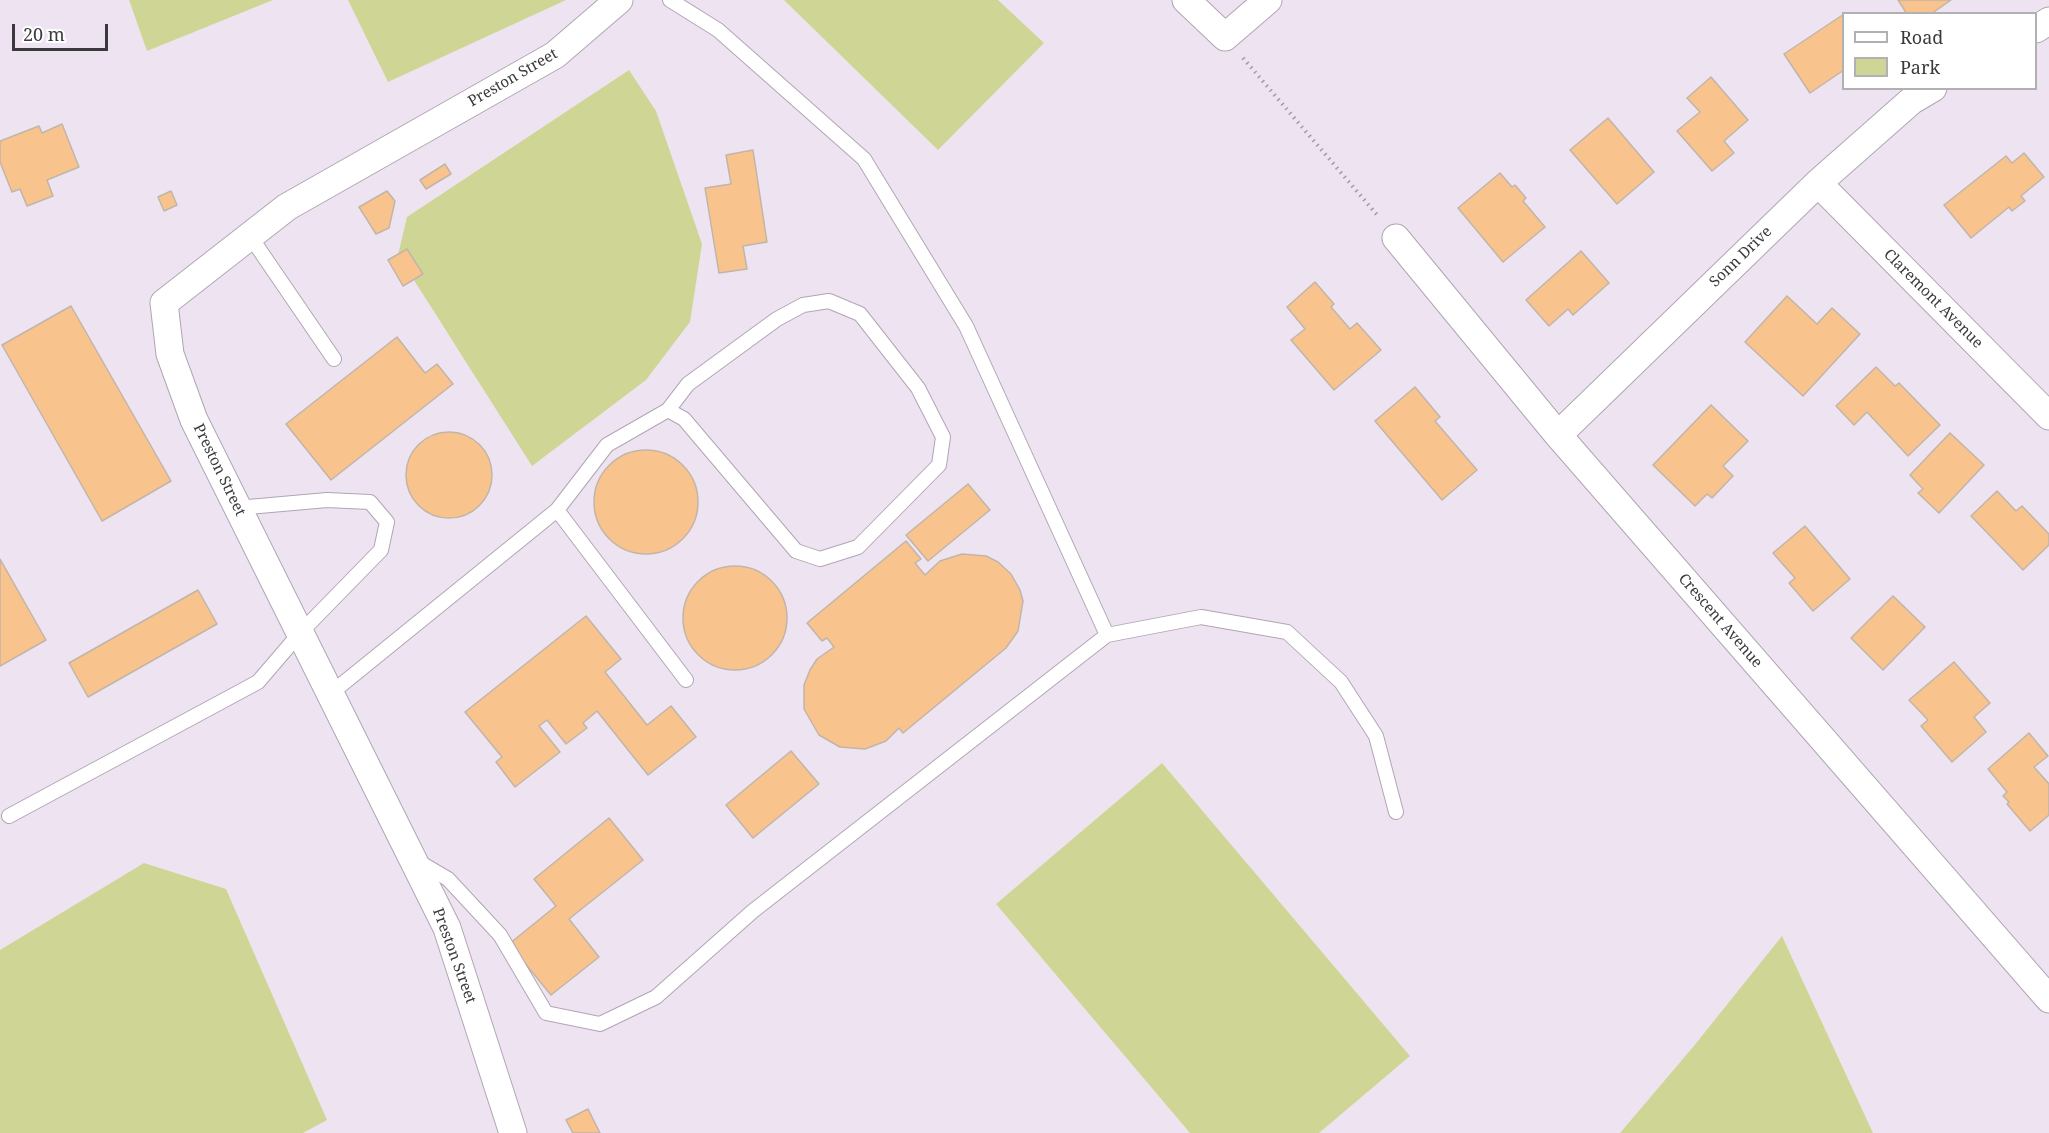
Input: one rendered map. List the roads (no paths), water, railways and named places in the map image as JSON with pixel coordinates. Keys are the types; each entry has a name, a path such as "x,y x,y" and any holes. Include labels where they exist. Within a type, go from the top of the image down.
{"street":[{"name":"Preston Street","path":"513,1133 447,928 194,420 170,354 164,303 287,207 555,55 619,0"},
{"path":"1186,0 1226,37 1268,0"},
{"name":"Sonn Drive","path":"1558,435 1818,183 1911,102 1930,90"},
{"name":"Claremont Avenue","path":"1818,183 2049,417"},
{"name":"Crescent Avenue","path":"1396,238 1558,435 2049,999"}],"lane":[{"path":"670,0 718,30 864,159 966,326 1107,635"},
{"path":"250,236 334,359"},
{"path":"330,694 557,510 607,445 668,411 688,384 777,318 802,305 829,301 860,314 918,388 943,437 939,465 858,546 820,560 796,551 684,419 668,411"},
{"path":"9,816 258,682 300,633 381,550 387,522 370,502 327,500 237,508"},
{"path":"557,510 686,680"},
{"path":"412,858 448,879 500,935 546,1013 600,1024 656,998 753,911 1107,635 1201,617 1287,632 1341,682 1376,736 1396,812"}]}
